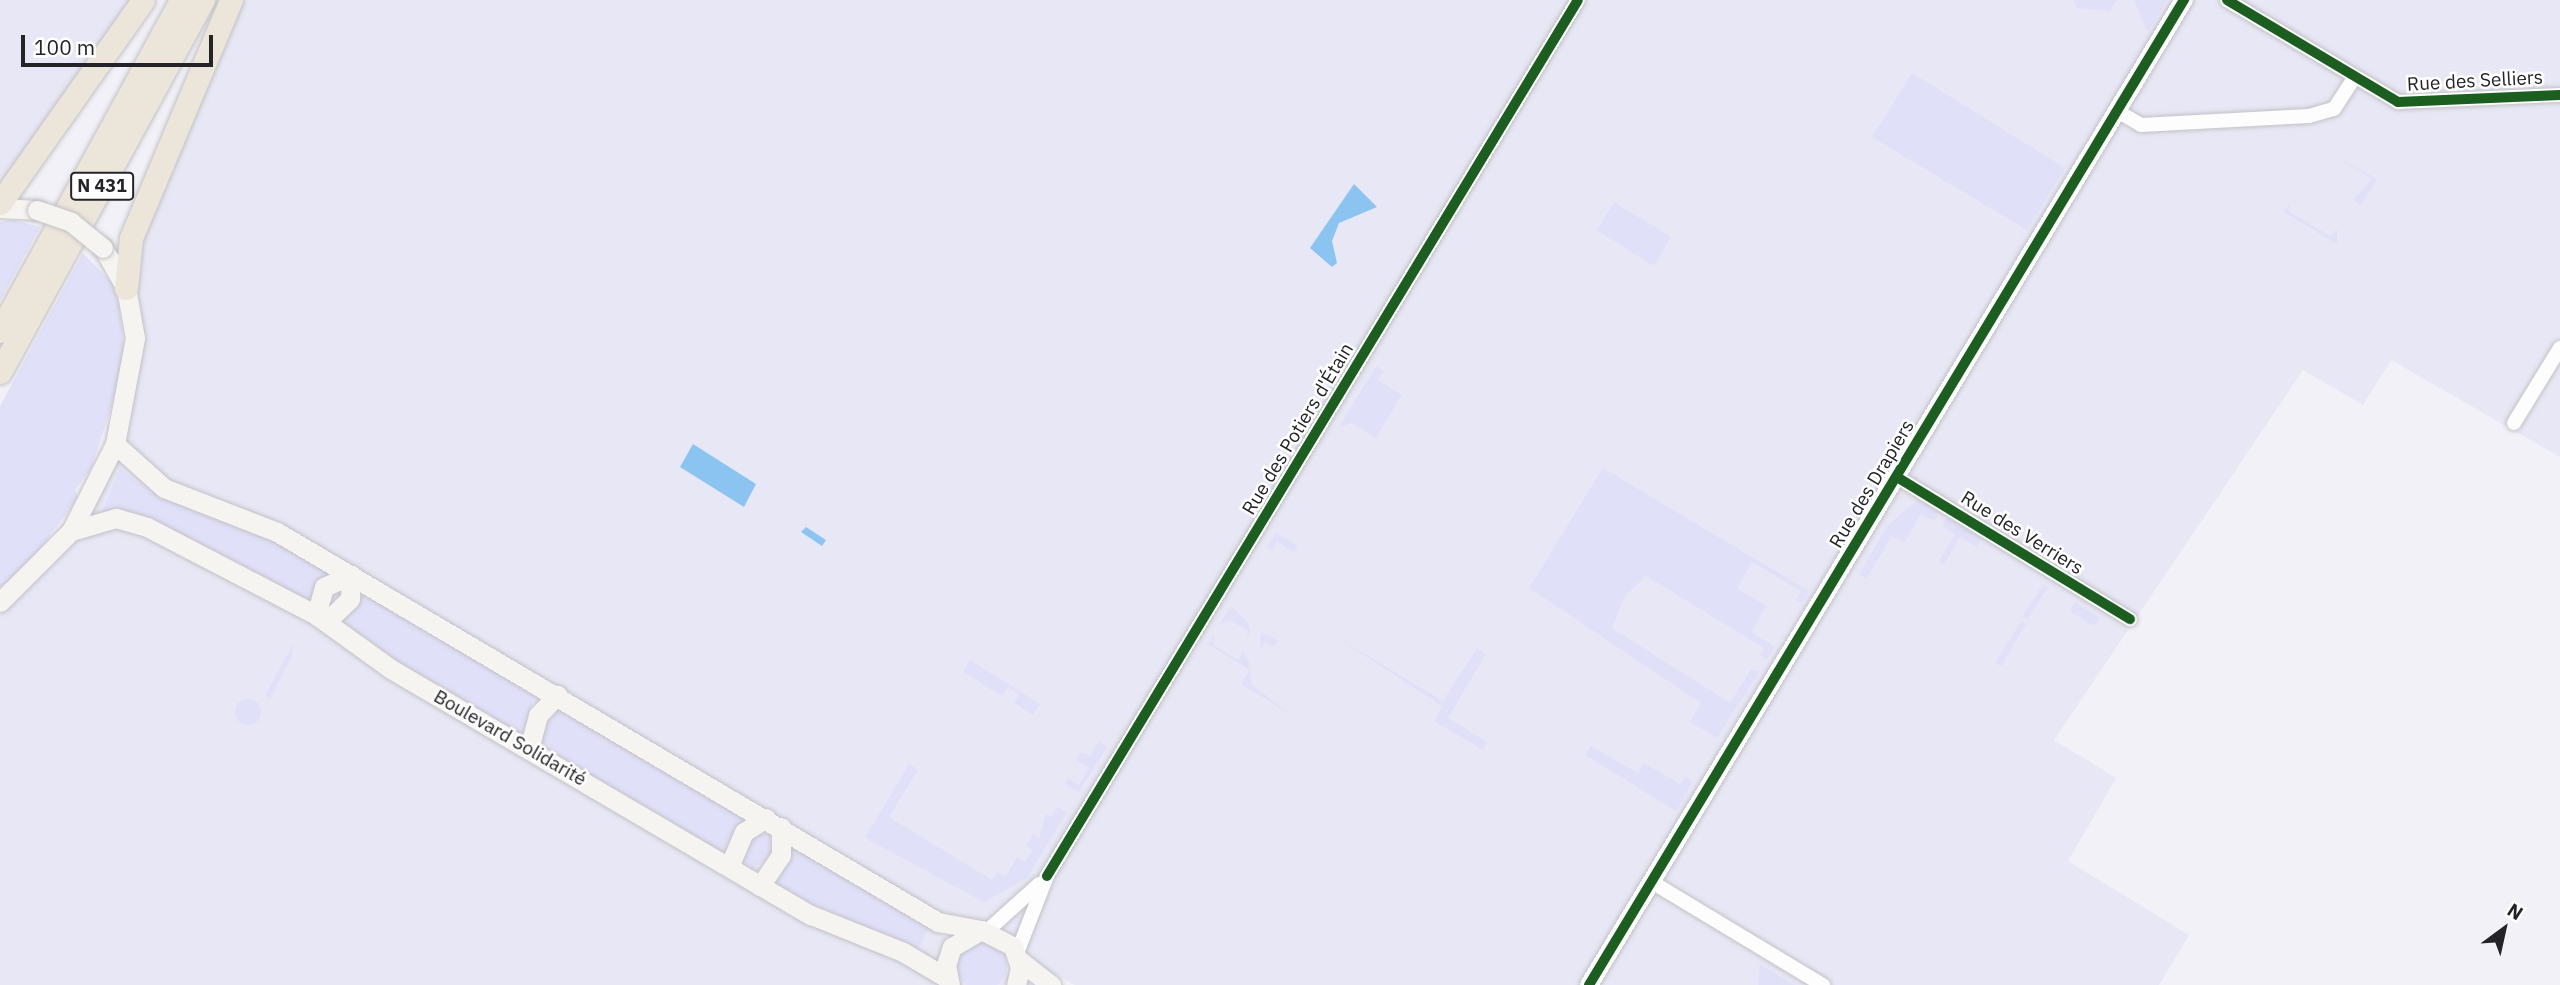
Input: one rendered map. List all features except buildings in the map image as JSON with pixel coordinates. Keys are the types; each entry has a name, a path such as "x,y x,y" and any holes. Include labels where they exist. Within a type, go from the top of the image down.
{"highway":[{"path":"0,203 143,0"},
{"name":"N 431","path":"0,331 181,0"},
{"name":"N 431","path":"0,372 203,0"},
{"path":"126,288 131,238 231,0"}],"main road":[{"path":"0,208 37,210 71,222 103,248 126,288 133,368 115,444 71,531 0,602"},
{"path":"115,444 164,488 256,523 351,575 774,822 938,922 984,930 1005,938 1018,956 1051,985"},
{"name":"Boulevard Solidarité","path":"71,531 133,520 321,619 391,669 760,886 949,983"},
{"path":"321,619 350,599 351,575"},
{"path":"321,619 324,587 351,575"},
{"path":"529,749 538,715 557,695"},
{"path":"729,867 744,832 774,822"},
{"path":"760,886 781,855 774,822"},
{"path":"949,983 952,947 984,930"},
{"path":"1016,985 1018,956"}],"street":[{"name":"Rue des Potiers d'Étain","path":"1018,956 1047,876 1578,0"},
{"name":"Rue des Drapiers","path":"1589,985 2184,0"},
{"name":"Rue des Selliers","path":"2227,0 2355,77 2408,104 2560,94"},
{"path":"2117,111 2141,125 2309,116 2334,109 2355,77"},
{"path":"2514,423 2560,348"},
{"name":"Rue des Verriers","path":"1897,477 2130,619"},
{"name":"Rue des Potiers d'Étain","path":"984,930 1047,876"},
{"path":"1652,882 1823,985"}],"shaded area":[{"path":"0,0 142,0 0,208"},
{"path":"231,0 2560,0 2560,457 2391,360 2363,405 2303,370 2054,740 2116,778 2068,861 2189,935 2159,985 1075,985 150,503 1033,985 0,985 0,602 71,531 128,398 125,264"},
{"path":"2073,0 2117,0 2110,11 2077,8"},
{"path":"2134,0 2167,0 2148,32"},
{"path":"1912,73 2065,168 2027,230 1872,137"},
{"path":"2335,156 2377,179 2361,205 2353,200 2372,179"},
{"path":"2291,201 2288,211 2330,236 2337,229 2337,244 2284,212"},
{"path":"1614,202 1671,237 1654,266 1597,230"},
{"path":"12,220 40,227 0,301 0,222"},
{"path":"83,253 112,283 119,305 124,347 117,389 91,469 75,490 78,498 27,566 0,587 0,406"},
{"path":"1376,366 1383,371 1378,380 1402,395 1376,438 1352,423 1339,427"},
{"path":"120,468 148,490 271,538 331,573 306,604 101,515"},
{"path":"1603,468 1809,591 1802,603 1796,600 1801,591 1752,562 1737,588 1767,606 1751,632 1775,647 1767,660 1760,655 1764,648 1646,576 1625,596 1612,628 1730,703 1751,669 1760,671 1717,738 1690,722 1701,703 1529,588"},
{"path":"1918,500 1939,512 1934,521 1921,514 1904,543 1892,536 1866,579 1859,574 1888,525"},
{"path":"1947,517 1981,538 1977,547 1960,537 1944,565 1939,561 1955,534 1942,526"},
{"path":"1276,532 1298,546 1294,552 1277,542 1272,550 1267,547"},
{"path":"2043,584 2048,587 2028,619 2023,616"},
{"path":"363,591 536,692 525,727 517,735 341,627"},
{"path":"2075,602 2100,618 2094,626 2070,611"},
{"path":"1231,606 1248,623 1250,631 1247,640 1248,631 1230,620 1219,625"},
{"path":"2021,621 2026,624 2001,666 1995,663"},
{"path":"1261,632 1278,640 1274,647 1265,642 1260,650"},
{"path":"1214,634 1214,645 1238,660 1243,651 1249,661 1252,685 1293,716 1241,684 1250,670 1208,644"},
{"path":"1333,635 1443,701 1477,648 1486,654 1448,718 1487,742 1483,750 1434,721 1442,706"},
{"path":"294,643 291,658 270,699 265,695"},
{"path":"970,660 1040,704 1033,715 1014,703 1019,694 1008,687 1002,696 963,672"},
{"path":"248,699 257,703 261,712 257,721 248,725 239,721 235,712 239,703"},
{"path":"557,711 573,714 748,819 718,853 546,752 539,732"},
{"path":"1099,741 1107,747 1079,792 1065,784 1068,778 1079,785 1089,768 1076,760 1081,752 1090,756"},
{"path":"1591,746 1638,773 1644,763 1680,784 1686,776 1693,782 1676,811 1585,755"},
{"path":"909,764 918,770 889,817 992,880 997,872 1006,876 1017,857 1025,862 1032,850 1026,846 1033,834 1039,838 1046,814 1051,817 1058,807 1067,812 1027,878 984,902 865,838"},
{"path":"757,834 770,834 770,856 752,869 741,858"},
{"path":"790,841 930,926 918,950 776,887"},
{"path":"982,940 1000,947 1007,965 1000,983 982,990 964,983 957,965 964,947"},
{"path":"1760,964 1795,985 1758,985"}],"water":[{"path":"1354,184 1377,207 1339,223 1332,241 1337,263 1332,267 1310,248"},
{"path":"693,444 756,484 744,507 680,467"},
{"path":"806,527 826,540 822,546 801,532"}],"cycle path":[{"path":"1047,876 1578,0"},
{"path":"1589,985 2184,0"},
{"path":"2227,0 2398,102 2560,95"},
{"path":"1897,477 2130,619"}]}
